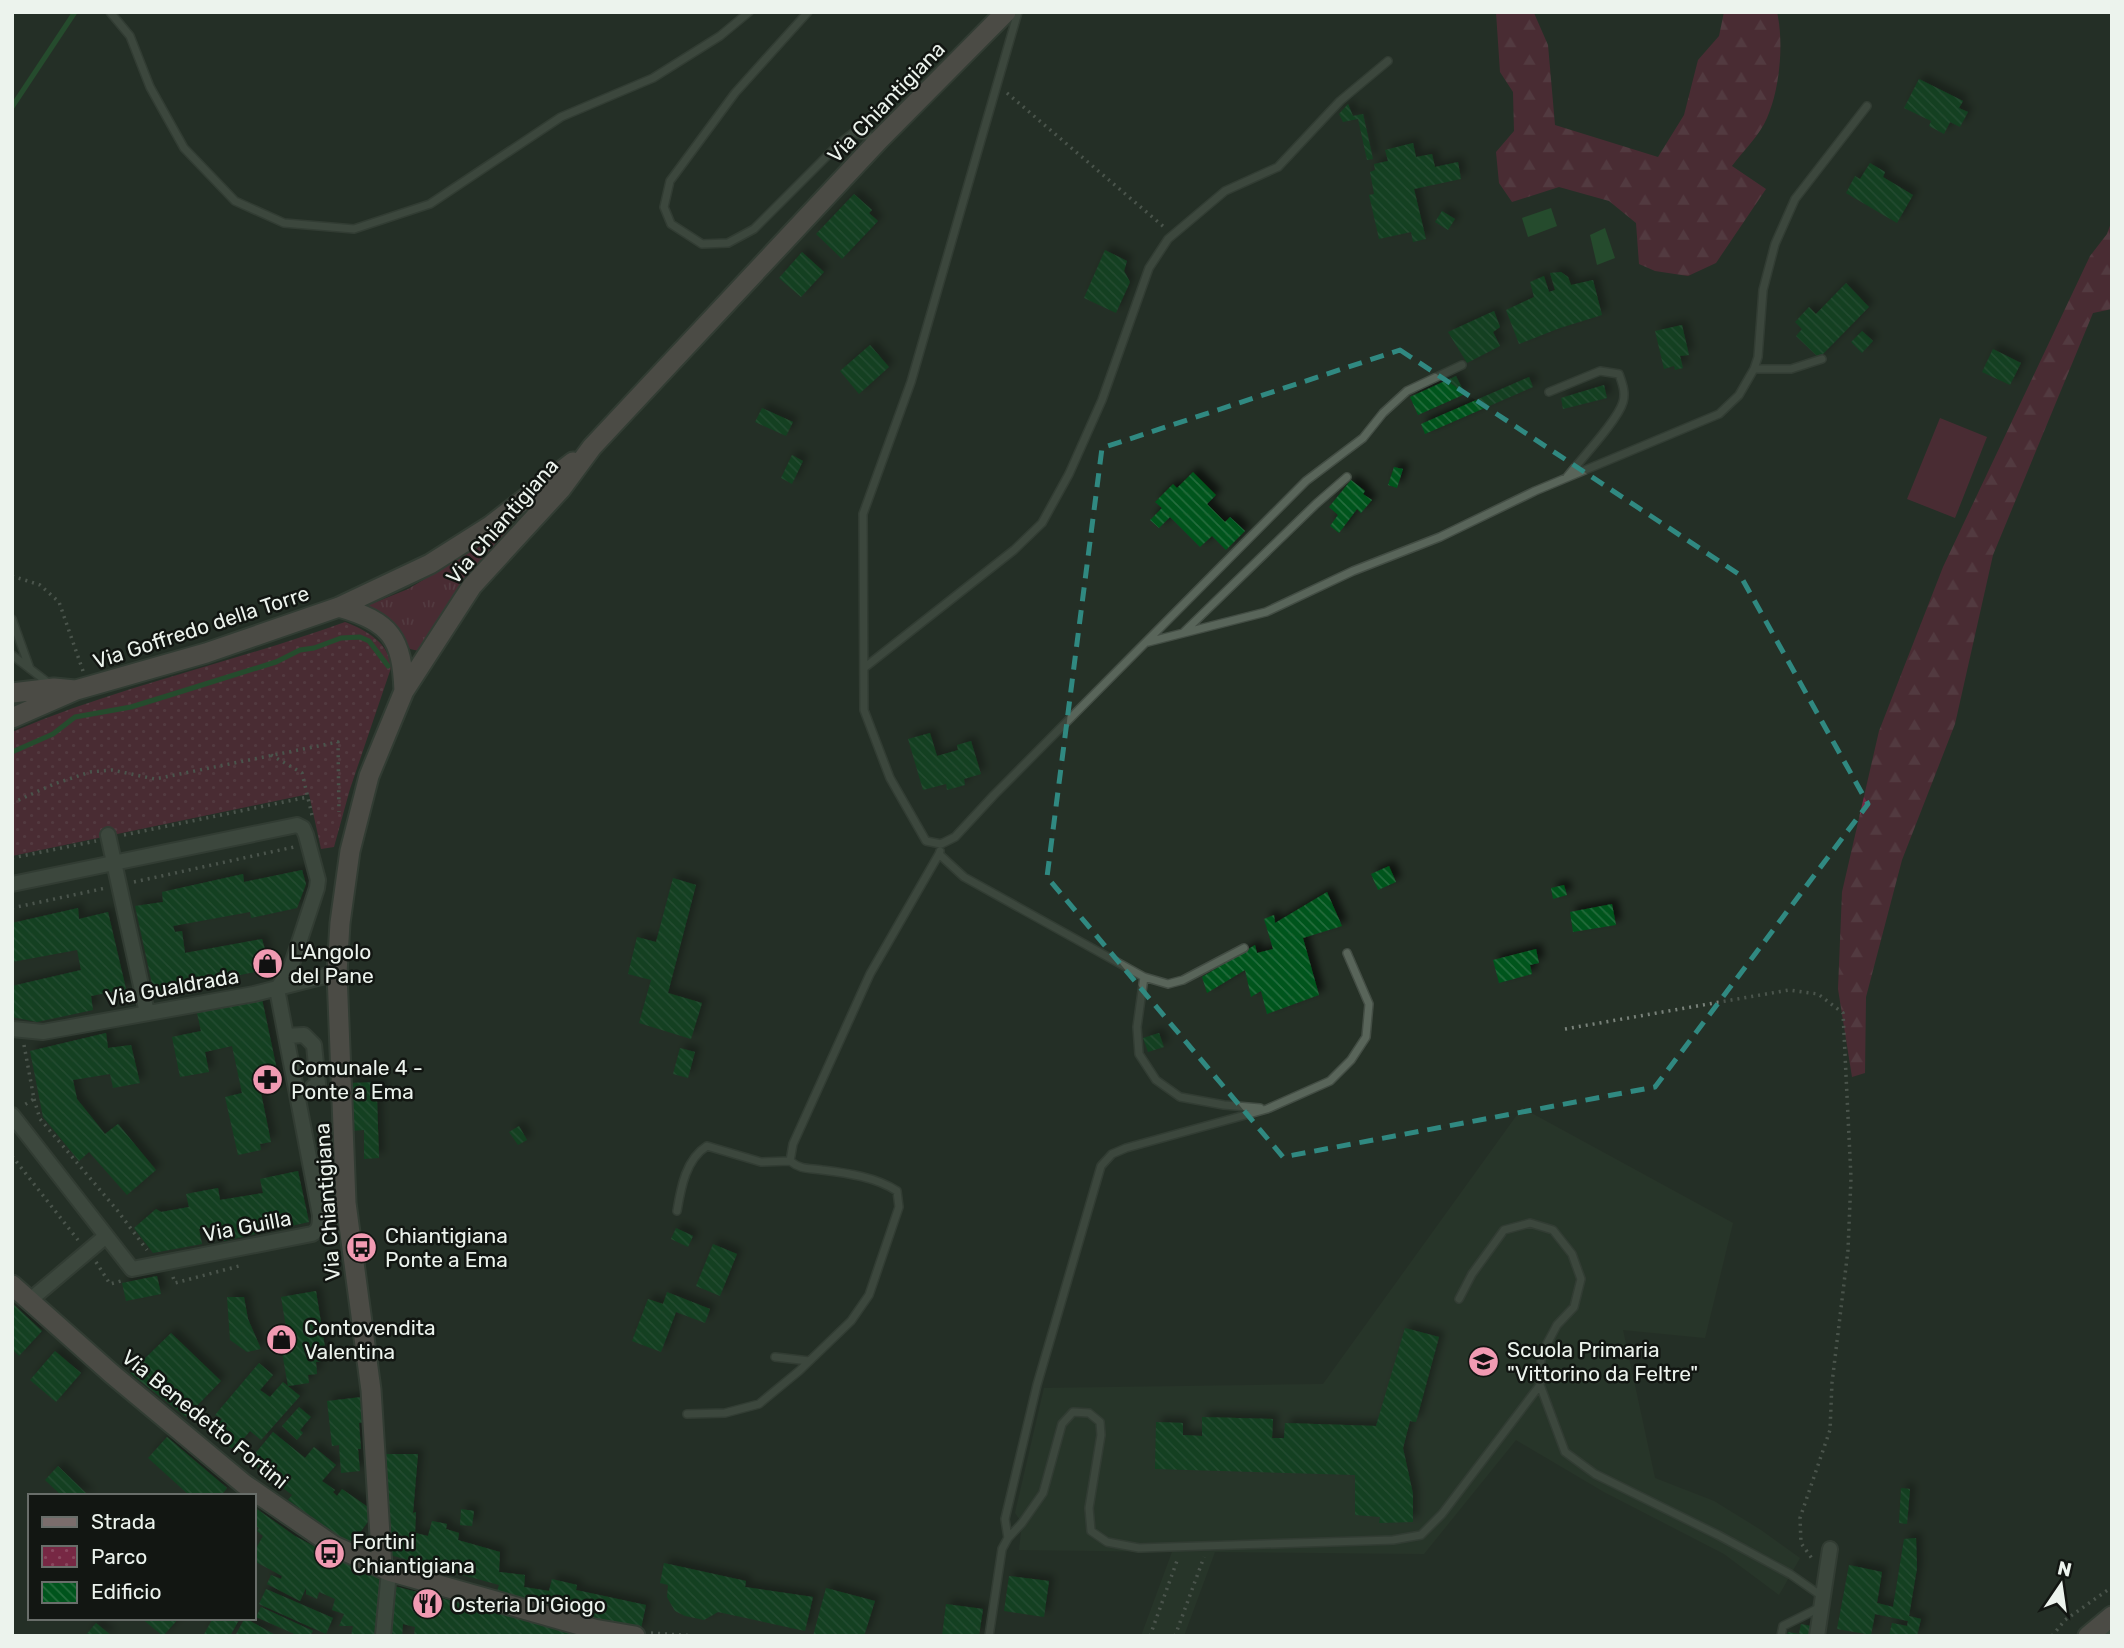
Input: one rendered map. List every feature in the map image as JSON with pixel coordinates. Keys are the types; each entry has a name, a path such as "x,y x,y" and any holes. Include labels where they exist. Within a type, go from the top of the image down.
{"street":[{"name":"Via Chiantigiana","path":"386,1569 371,1390 346,1203 337,973 345,885 359,811 369,776 404,691 472,586 561,489 593,447 880,139 1006,12"},
{"name":"Via Goffredo della Torre","path":"12,718 82,688 206,653 339,607 430,564 490,526 593,447"},
{"name":"Via Goffredo della Torre","path":"339,607 369,617 394,640 402,660 404,691"},
{"name":"Via Goffredo della Torre","path":"12,694 54,688 82,688"},
{"path":"12,884 290,825 303,828 318,880 317,888 290,970 277,989"},
{"path":"109,837 147,1013"},
{"name":"Via Gualdrada","path":"12,1029 43,1032 277,989 337,973"},
{"name":"Via Guilla","path":"18,1110 132,1269 306,1236 317,1231 320,1215 277,989"},
{"path":"286,1036 304,1035 314,1045 318,1084 313,1087"},
{"path":"29,1301 106,1236"},
{"name":"Via Benedetto Fortini","path":"12,1285 244,1484 334,1546 386,1569"},
{"path":"1817,1636 1829,1549"},
{"path":"383,1636 386,1569 603,1634 638,1635"}],"lane":[{"path":"110,12 130,36 150,87 184,148 235,201 284,223 354,229 430,204 561,117 653,78 720,36 749,12"},
{"path":"808,12 735,93 670,181 664,207 671,224 702,244 728,243 754,229 840,143 853,134 880,139"},
{"path":"1018,12 911,382 863,514 864,710 890,778 926,841 941,844 955,837 1306,481 1363,438 1383,413 1407,391 1462,365"},
{"path":"864,668 1014,550 1042,523 1069,474 1102,400 1149,268 1168,239 1225,191 1278,167 1340,101 1388,61"},
{"path":"1147,642 1266,612 1353,571 1440,537 1566,478 1719,414 1739,395 1754,369 1758,357 1763,289 1775,244 1795,199 1867,106"},
{"path":"1754,369 1791,369 1822,359"},
{"path":"1549,392 1600,371 1619,374 1624,389 1623,402 1615,417 1566,478"},
{"path":"1182,633 1348,477"},
{"path":"12,619 30,669"},
{"path":"12,656 54,688"},
{"path":"790,1161 793,1144 870,974 939,854 941,844"},
{"path":"939,854 964,877 1144,976 1168,984 1183,980 1244,948"},
{"path":"1008,1538 1005,1519 1037,1385 1101,1166 1112,1154 1126,1148 1267,1109 1330,1081 1350,1060 1366,1037 1369,1004 1347,953"},
{"path":"1144,976 1137,1027 1139,1054 1156,1080 1180,1097 1267,1109"},
{"path":"677,1211 680,1191 695,1154 707,1146 761,1162 790,1161 799,1168 883,1181 897,1191 899,1207 869,1295 851,1321 759,1404 725,1413 687,1414"},
{"path":"1459,1299 1472,1274 1504,1230 1530,1223 1553,1230 1572,1254 1581,1279 1574,1307 1556,1325 1541,1355 1540,1385 1565,1452 1595,1474 1790,1574 1823,1602 1783,1626 1781,1636"},
{"path":"775,1357 809,1361"},
{"path":"989,1636 1002,1549 1043,1493 1062,1423 1073,1412 1089,1413 1100,1422 1101,1435 1088,1508 1091,1531 1107,1542 1139,1548 1393,1540 1421,1535 1442,1514 1540,1385"}],"path":[{"path":"997,85 1174,235"},
{"path":"12,576 40,586 59,602 82,688"},
{"path":"12,803 54,783 90,772 112,770 155,779 338,742 340,815"},
{"path":"270,755 302,773 313,819"},
{"path":"12,858 308,797"},
{"path":"12,908 299,846"},
{"path":"1565,1029 1789,990 1818,995 1843,1013 1851,1178 1848,1250 1832,1383 1830,1430 1800,1518 1801,1543 1814,1561 1827,1570"},
{"path":"23,1043 40,1119 152,1256"},
{"path":"18,1110 34,1099"},
{"path":"12,1156 78,1240"},
{"path":"1150,1636 1182,1546"},
{"path":"1175,1636 1208,1546"},
{"path":"2052,1636 2065,1620 2112,1587"},
{"path":"638,1635 696,1636"}],"highlighted area":[{"path":"1400,350 1740,575 1868,804 1655,1087 1283,1157 1047,877 1102,448"}],"shaded area":[{"path":"1551,208 1557,226 1528,237 1522,218"},
{"path":"1605,228 1615,258 1597,265 1590,235"},
{"name":"Scuola Primaria \"Vittorino da Feltre\"","path":"1522,1108 1733,1223 1705,1338 1623,1330 1655,1478 1714,1501 1800,1558 1779,1595 1724,1554 1604,1492 1516,1440 1424,1554 1215,1552 1184,1636 1141,1636 1172,1552 1019,1550 1022,1523 1015,1513 1044,1388 1323,1384"}],"green space":[{"path":"1496,12 1534,13 1548,45 1555,125 1658,157 1684,115 1698,60 1719,36 1724,12 1777,12 1780,37 1775,93 1760,131 1732,166 1766,189 1716,263 1688,276 1655,271 1639,264 1636,223 1609,201 1559,187 1512,202 1499,183 1496,152 1514,131 1513,92 1500,72"},
{"path":"2112,220 2112,309 2093,313 1993,555 1955,724 1902,860 1866,997 1865,1073 1852,1077 1838,989 1842,892 1879,731 1943,567 2090,256 2107,234"},
{"path":"1940,418 1987,437 1955,518 1907,499"},
{"path":"507,530 510,534 419,651 410,649 396,629 364,607 408,589"},
{"path":"345,622 369,633 382,645 390,659 391,668 350,789 334,847 321,849 309,794 12,856 12,732 94,701"}],"building":[{"path":"1919,79 1963,101 1959,108 1968,112 1960,127 1950,122 1944,134 1929,126 1931,121 1904,108"},
{"path":"1348,104 1353,116 1363,114 1373,159 1367,160 1358,119 1343,122 1339,114"},
{"path":"1413,143 1416,157 1432,154 1435,167 1458,162 1461,179 1414,189 1426,239 1413,242 1411,232 1379,239 1369,195 1374,194 1370,172 1375,170 1374,164 1388,161 1385,150"},
{"path":"1870,163 1885,172 1883,177 1913,195 1897,223 1846,193 1855,176 1860,179"},
{"path":"854,194 872,210 869,213 878,221 842,259 816,234"},
{"path":"1442,211 1455,219 1448,230 1435,222"},
{"path":"1105,250 1127,261 1124,271 1130,282 1116,313 1084,298"},
{"path":"802,252 824,272 801,297 779,278"},
{"path":"1561,272 1568,277 1571,285 1593,280 1602,315 1519,344 1506,310 1534,297 1530,282 1544,276 1549,292 1555,290 1550,273"},
{"path":"1846,283 1869,307 1819,358 1796,336 1802,329 1795,322 1809,307 1816,314"},
{"path":"1494,311 1500,327 1493,332 1500,346 1467,363 1448,332"},
{"path":"1682,325 1689,355 1680,356 1683,368 1675,370 1674,366 1664,369 1655,331"},
{"path":"1862,331 1873,341 1862,353 1851,342"},
{"path":"870,345 889,367 859,394 840,371"},
{"path":"1993,349 2021,363 2010,385 1982,372"},
{"path":"1456,376 1465,394 1418,415 1410,397"},
{"path":"1529,377 1533,387 1425,434 1421,424"},
{"path":"1604,385 1607,398 1563,409 1561,398"},
{"path":"762,408 793,422 786,436 755,422"},
{"path":"792,455 803,461 792,484 781,478"},
{"path":"1394,467 1403,469 1397,488 1388,485"},
{"path":"1193,472 1216,495 1207,504 1225,522 1230,517 1245,531 1226,550 1212,536 1200,547 1170,517 1159,528 1150,520 1162,508 1155,502 1173,484 1177,488"},
{"path":"1351,480 1372,500 1361,513 1357,509 1339,533 1330,526 1338,515 1329,507"},
{"path":"930,733 937,756 958,750 957,745 971,741 981,774 964,779 965,785 947,790 946,784 923,790 908,739"},
{"path":"1389,866 1396,882 1378,890 1371,874"},
{"path":"302,870 306,884 297,908 251,918 250,912 173,926 175,932 182,931 185,953 262,939 266,953 278,967 154,993 135,906 163,902 162,892 243,874 244,882"},
{"path":"673,878 696,885 668,993 702,1003 691,1039 639,1023 651,980 628,974 637,937 656,942"},
{"path":"1564,885 1567,895 1553,899 1551,888"},
{"path":"1327,892 1342,926 1303,938 1319,995 1267,1014 1261,991 1251,997 1245,970 1207,993 1202,977 1255,945 1257,953 1273,949 1264,919 1274,915 1275,923"},
{"path":"1612,904 1616,925 1573,932 1570,912"},
{"path":"78,908 79,919 108,912 126,989 91,996 93,1010 37,1022 12,1017 12,986 81,970 77,950 12,962 12,923"},
{"path":"1536,949 1539,963 1530,965 1532,974 1499,983 1493,960"},
{"path":"262,999 281,1089 261,1093 271,1142 260,1144 261,1150 238,1155 225,1097 242,1093 232,1046 205,1052 209,1072 180,1077 172,1037 201,1031 197,1013"},
{"path":"106,1033 108,1048 131,1045 140,1083 113,1088 110,1074 73,1080 77,1099 105,1134 118,1124 156,1170 127,1195 89,1152 79,1161 43,1117 30,1051"},
{"path":"1159,1033 1164,1047 1148,1052 1143,1038"},
{"path":"680,1048 695,1052 688,1078 673,1074"},
{"path":"381,1082 381,1097 377,1098 379,1158 364,1159 364,1130 351,1131 349,1083"},
{"path":"519,1126 527,1140 518,1145 509,1132"},
{"path":"298,1171 309,1222 224,1241 223,1226 199,1229 202,1244 153,1253 134,1228 156,1209 161,1212 189,1207 186,1194 218,1188 220,1200 263,1193 260,1179"},
{"path":"676,1228 693,1236 688,1247 671,1239"},
{"path":"713,1244 737,1254 720,1296 696,1286"},
{"path":"157,1276 161,1294 126,1301 122,1283"},
{"path":"316,1291 327,1360 316,1362 317,1374 308,1375 309,1383 288,1386 281,1347 289,1346 281,1297"},
{"path":"667,1292 710,1309 705,1323 676,1312 661,1352 632,1341 648,1299 663,1304"},
{"path":"227,1297 244,1297 248,1319 261,1349 247,1352 230,1340"},
{"path":"12,1303 42,1331 19,1356 12,1349"},
{"path":"1405,1328 1439,1337 1416,1422 1410,1421 1403,1448 1413,1494 1413,1522 1379,1523 1380,1517 1355,1515 1355,1475 1155,1469 1156,1422 1183,1423 1183,1435 1202,1436 1202,1417 1273,1419 1272,1438 1284,1438 1285,1423 1376,1426"},
{"path":"171,1333 221,1381 186,1417 130,1373"},
{"path":"55,1351 81,1373 56,1402 30,1380"},
{"path":"259,1363 273,1375 260,1390 270,1397 283,1382 300,1396 261,1440 250,1431 234,1450 220,1440 225,1434 216,1427 222,1419 215,1415"},
{"path":"362,1397 365,1422 359,1423 360,1471 341,1473 339,1445 332,1446 327,1401"},
{"path":"299,1407 311,1417 300,1430 303,1433 297,1440 282,1426"},
{"path":"273,1432 305,1458 314,1447 336,1465 322,1481 335,1490 333,1492 337,1496 342,1489 375,1512 351,1545 288,1500 292,1495 249,1461"},
{"path":"167,1437 227,1488 222,1494 188,1494 148,1458"},
{"path":"385,1454 418,1454 413,1513 416,1512 415,1533 428,1536 432,1521 447,1524 446,1529 459,1533 458,1540 500,1552 499,1572 525,1575 524,1587 549,1591 552,1579 577,1585 576,1590 646,1605 640,1633 495,1599 499,1585 390,1555"},
{"path":"58,1466 87,1494 60,1494 45,1480"},
{"path":"1901,1488 1910,1489 1907,1524 1899,1523"},
{"path":"256,1508 295,1536 386,1581 378,1636 351,1636 353,1626 339,1626 344,1614 332,1610 335,1599 319,1592 317,1599 306,1594 306,1588 300,1601 267,1584 271,1575 281,1579 282,1576 256,1562 256,1548 263,1536 257,1531 259,1528 256,1526"},
{"path":"461,1509 474,1511 472,1526 460,1525"},
{"path":"1916,1538 1917,1568 1909,1616 1921,1619 1917,1636 1889,1636 1892,1623 1907,1626 1908,1621 1875,1614 1871,1635 1837,1629 1849,1565 1882,1572 1877,1603 1893,1607 1904,1539"},
{"path":"664,1563 746,1581 745,1587 813,1597 805,1631 718,1612 704,1620 685,1616 675,1611 667,1597 668,1585 660,1583"},
{"path":"1009,1576 1049,1581 1044,1617 1004,1611"},
{"path":"390,1585 579,1636 414,1636 415,1627 403,1624 402,1636 386,1636"},
{"path":"826,1588 875,1601 864,1636 813,1636"},
{"path":"266,1589 333,1618 326,1634 259,1604"},
{"path":"946,1604 983,1609 979,1636 942,1636"},
{"path":"261,1607 313,1631 310,1636 299,1636 256,1617"},
{"path":"143,1620 177,1620 163,1636"},
{"path":"212,1620 239,1620 230,1636 203,1636"},
{"path":"244,1620 249,1620 277,1636 235,1636"},
{"path":"96,1623 112,1636 85,1636"},
{"path":"1801,1624 1815,1627 1813,1636 1787,1636 1788,1632 1799,1634"}],"waterway":[{"path":"12,107 75,12"},
{"path":"12,752 53,734 75,717 131,707 276,662 300,650 341,638 360,637 369,641 388,666"}],"place":[{"name":"L'Angolo del Pane","path":"267,963"},
{"name":"Comunale 4 - Ponte a Ema","path":"268,1079"},
{"name":"Chiantigiana Ponte a Ema","path":"362,1247"},
{"name":"Contovendita Valentina","path":"281,1339"},
{"name":"Scuola Primaria \"Vittorino da Feltre\"","path":"1484,1361"},
{"name":"Fortini Chiantigiana","path":"329,1553"},
{"name":"Osteria Di'Giogo","path":"428,1604"}]}
